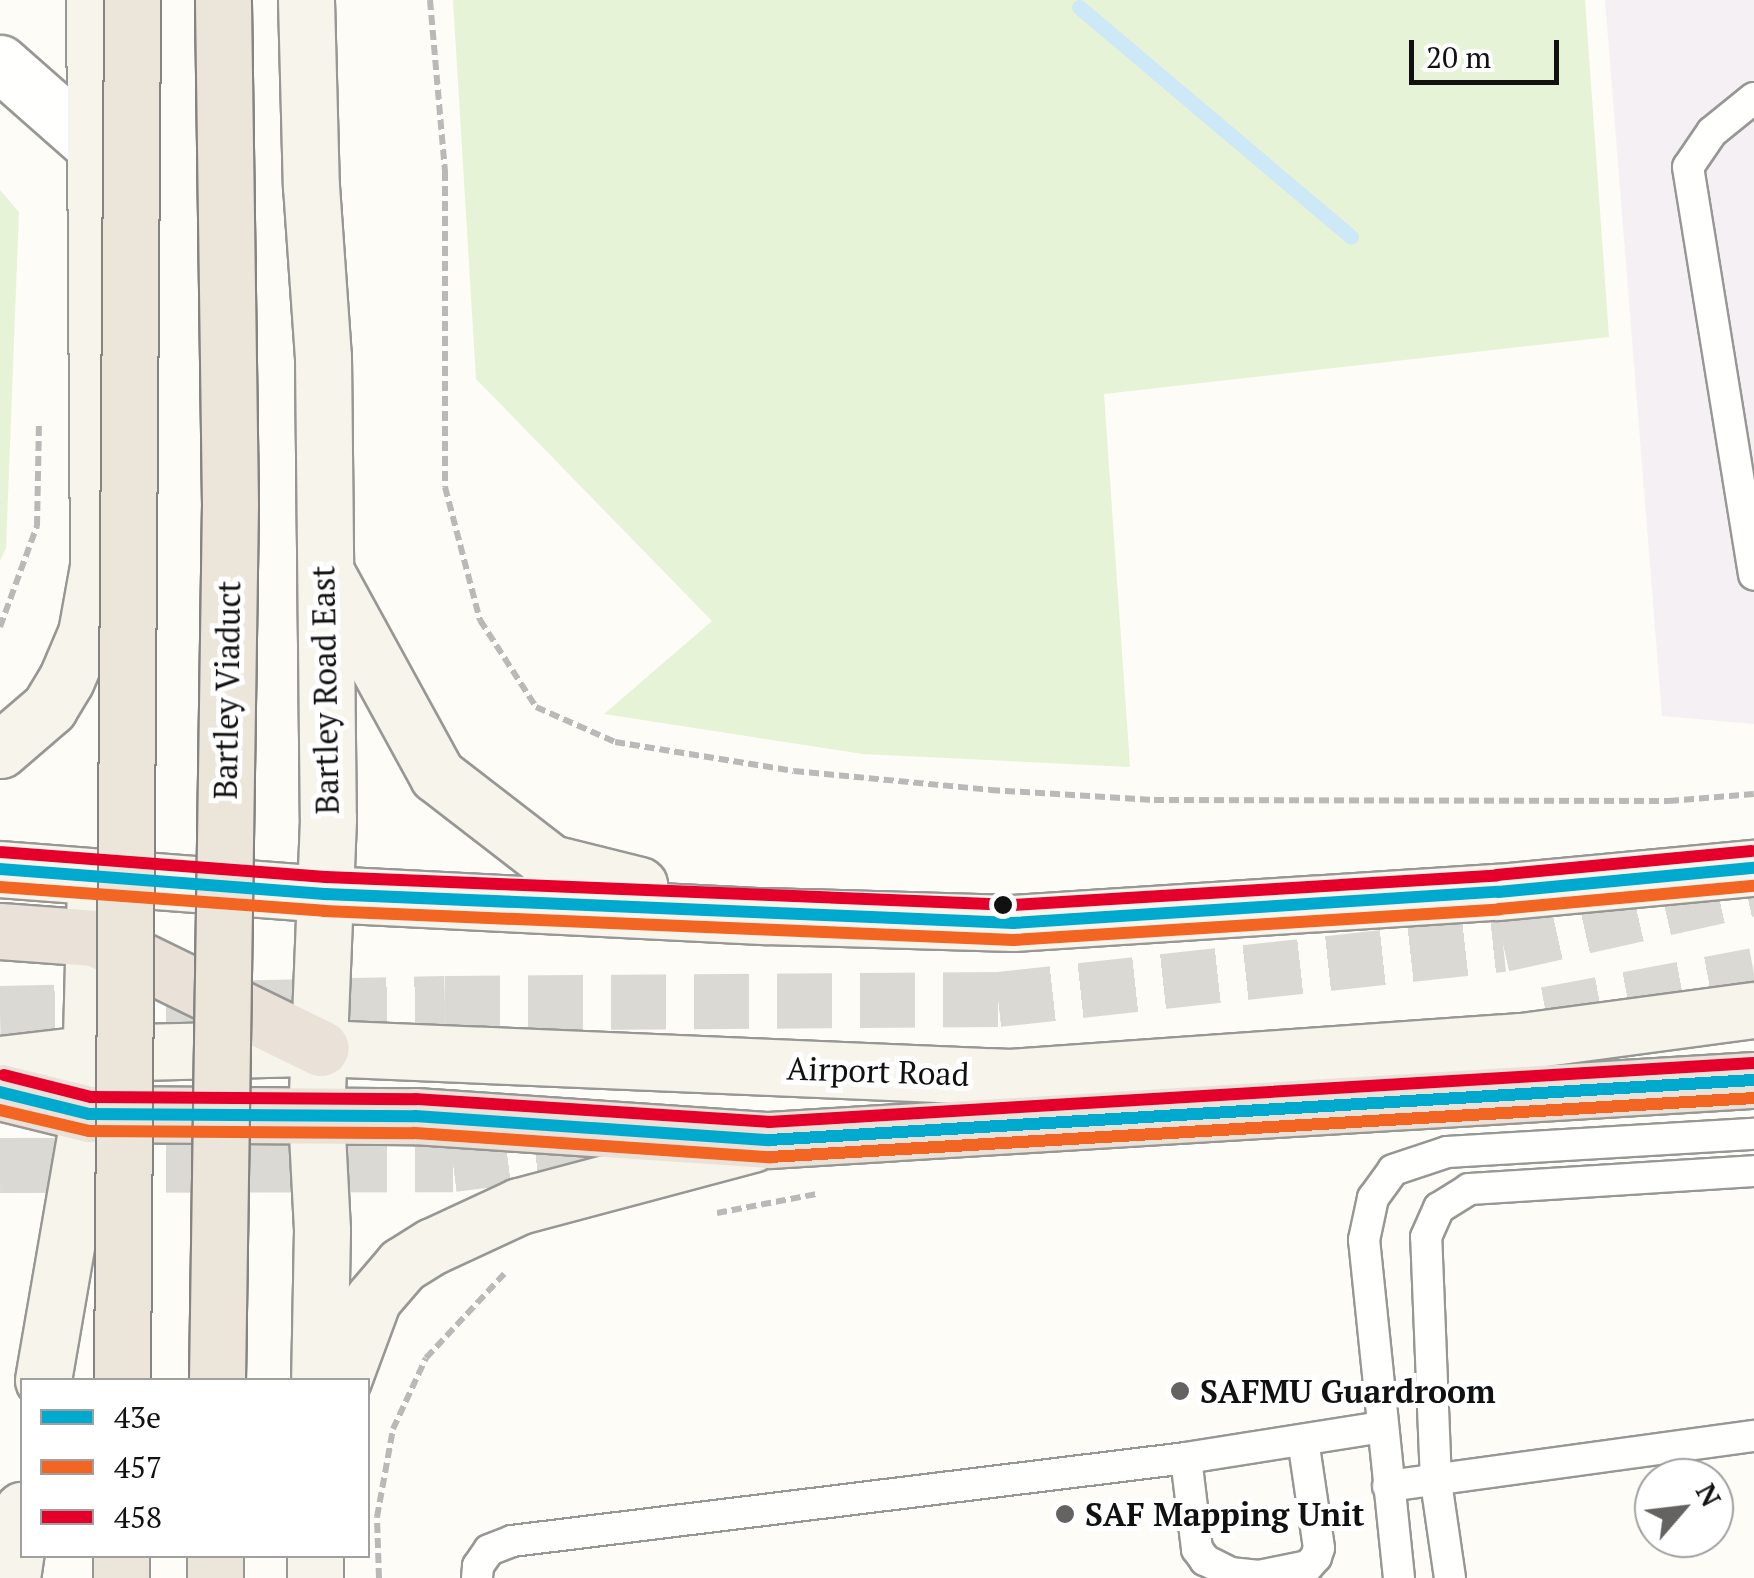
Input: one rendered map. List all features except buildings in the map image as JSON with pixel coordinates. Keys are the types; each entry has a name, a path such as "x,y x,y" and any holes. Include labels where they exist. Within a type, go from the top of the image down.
{"highway":[{"path":"122,1378 132,0"},
{"name":"Bartley Viaduct","path":"217,1378 230,504 223,0"},
{"path":"0,931 94,938 321,1048"},
{"path":"0,1092 89,1114 415,1116 769,1140 1754,1080"}],"main road":[{"path":"0,750 49,708 66,680 86,632 98,566 94,0"},
{"name":"Bartley Road East","path":"306,0 311,186 323,357 325,894 316,1115 322,1230 320,1378"},
{"path":"323,567 437,774 551,864 766,916"},
{"path":"0,868 96,879 325,894 766,916 1013,923 1498,892 1754,868"},
{"path":"43,1378 89,1114 96,879"},
{"name":"Airport Road","path":"0,1064 93,1052 321,1048 1010,1076 1521,1041 1754,1010"},
{"path":"343,1378 374,1299 402,1265 433,1246 519,1206 769,1140"},
{"path":"12,1578 20,1524"}],"street":[{"path":"9,72 94,68"},
{"path":"9,72 94,146"}],"lane":[{"path":"1754,98 1712,132 1688,167 1754,575"},
{"path":"1398,1578 1364,1240 1373,1198 1393,1170 1447,1152 1754,1134"},
{"path":"1450,1578 1436,1482 1426,1238 1439,1208 1469,1189 1754,1171"},
{"path":"477,1578 478,1566 489,1550 512,1540 1186,1458 1381,1426"},
{"path":"1388,1486 1754,1436"},
{"path":"1186,1458 1197,1549 1205,1560 1230,1573 1259,1576 1308,1566 1319,1548 1303,1440"}],"path":[{"path":"430,0 445,171 445,487 480,620 536,707 614,742 794,772 990,790 1154,800 1669,801 1754,794"},
{"path":"379,1578 377,1516 394,1429 426,1358 483,1292 512,1267"}],"shaded area":[{"path":"1605,0 1754,0 1754,724 1662,716"}],"green space":[{"path":"453,0 1585,0 1609,337 1104,394 1130,767 863,754 604,714 712,621 476,379"},
{"path":"0,190 19,212 6,548 0,561"}],"waterway":[{"path":"1079,7 1351,237"}],"tunnel":[{"path":"0,1013 445,1003 998,999 1503,944 1754,888"},
{"path":"1546,1014 1754,975"},
{"path":"0,1165 453,1164 619,1143"}],"transit line":[{"name":"458","path":"1,852 326,877 1013,905 1497,875 1752,851"},
{"name":"43e","path":"0,869 325,894 1013,923 1498,892 1754,868"},
{"name":"457","path":"0,887 324,911 1013,940 1499,909 1754,886"},
{"name":"458","path":"4,1075 91,1097 416,1099 769,1122 1753,1063"},
{"name":"43e","path":"0,1092 89,1114 415,1116 769,1140 1754,1080"},
{"name":"457","path":"0,1110 89,1131 414,1133 770,1157 1754,1098"}],"place":[{"name":"SAFMU Guardroom","path":"1180,1391"},
{"name":"SAF Mapping Unit","path":"1065,1514"}]}
